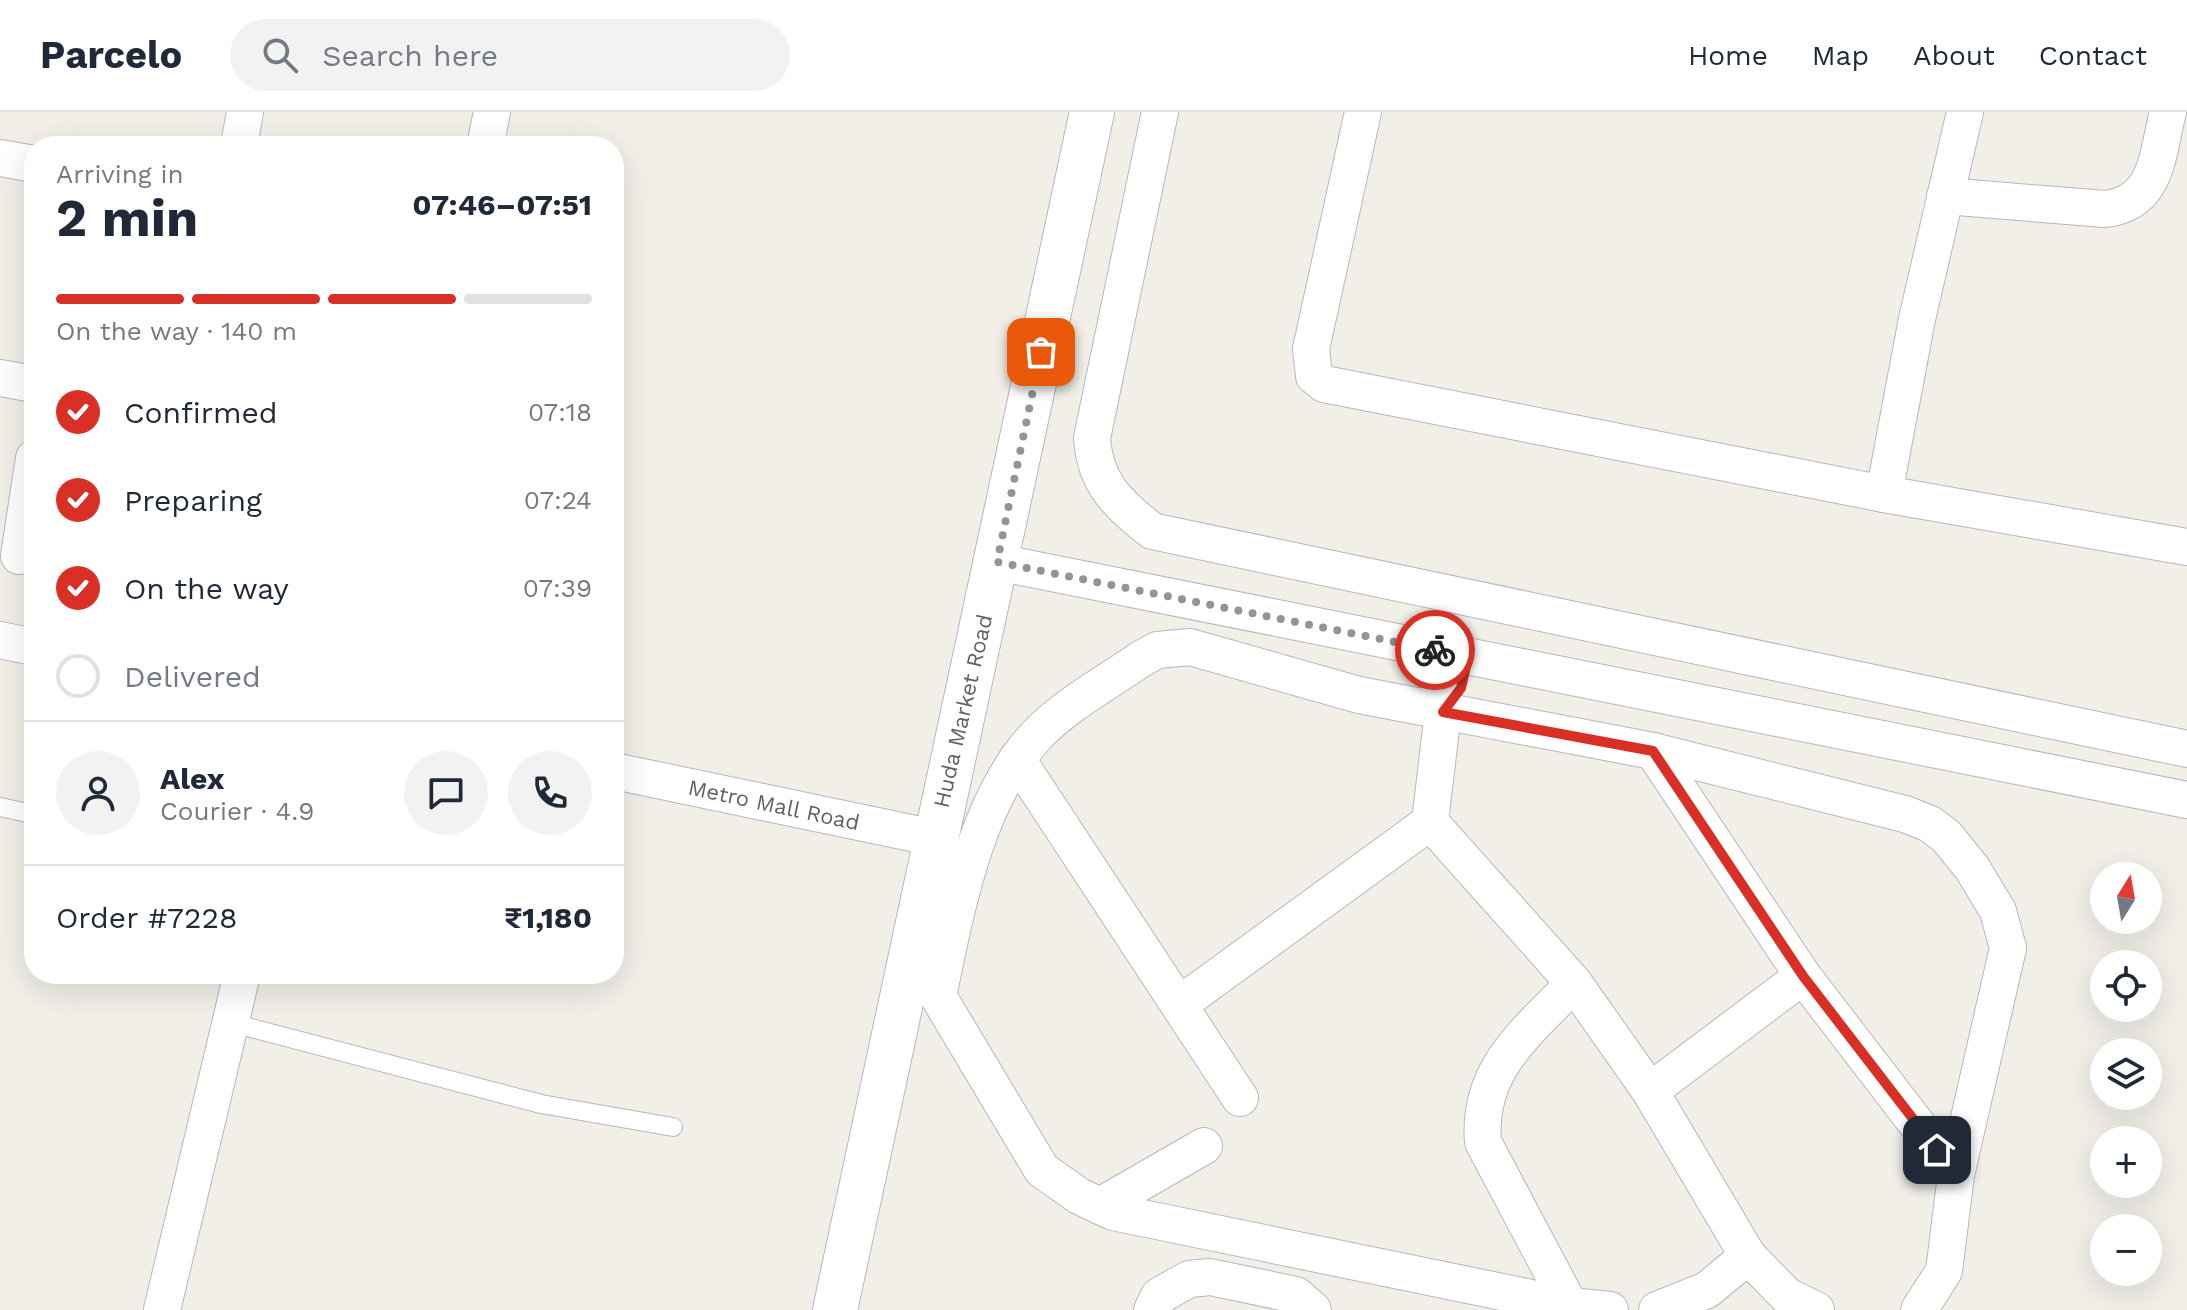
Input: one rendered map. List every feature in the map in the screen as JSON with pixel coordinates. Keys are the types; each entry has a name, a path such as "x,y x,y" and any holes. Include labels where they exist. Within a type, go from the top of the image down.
{"street":[{"path":"241,136 245,112"},
{"path":"487,136 492,112"},
{"name":"Huda Market Road","path":"835,1310 1092,112"},
{"path":"1160,112 1092,438 1097,471 1108,490 1152,531 2187,749"},
{"path":"1363,112 1311,349 1314,376 1324,384 1884,494 2187,547"},
{"path":"1884,494 1917,319 1965,112"},
{"path":"1945,196 2120,208 2137,199 2147,187 2168,112"},
{"path":"0,158 24,162"},
{"path":"0,378 24,382"},
{"path":"18,556 24,519"},
{"path":"997,562 2187,800"},
{"path":"0,640 24,645"},
{"path":"1610,1310 1570,1306 1150,1221 1100,1206 1079,1196 1042,1170 938,996 964,878 995,800 1017,759 1038,733 1141,659 1157,650 1190,647 1359,695 1653,751 1905,814 1930,824 1946,836 1972,868 1998,911 2008,948 1956,1175 1944,1271 1919,1310"},
{"path":"1180,1004 1430,822 1443,712 1439,684 1456,654"},
{"path":"1653,751 1803,976 1956,1175"},
{"path":"1017,759 1240,1098"},
{"name":"Metro Mall Road","path":"624,773 935,838"},
{"path":"1430,822 1574,983 1650,1091 1748,1256 1787,1296 1816,1310"},
{"path":"1650,1091 1803,976"},
{"path":"1570,1306 1483,1142 1482,1120 1489,1088 1504,1057 1574,983"},
{"path":"162,1310 240,984"},
{"path":"1100,1206 1204,1146"},
{"path":"1657,1310 1707,1290 1748,1256"},
{"path":"1152,1310 1159,1296 1189,1279 1210,1277 1296,1295 1313,1310"}],"lane":[{"path":"0,807 24,812"},
{"path":"232,1023 541,1104 673,1127"}],"way so far":[{"path":"1041,352 997,562 1435,650"}],"route":[{"path":"1435,650 1468,657 1461,688 1443,712 1653,751 1803,976 1937,1150"}]}
